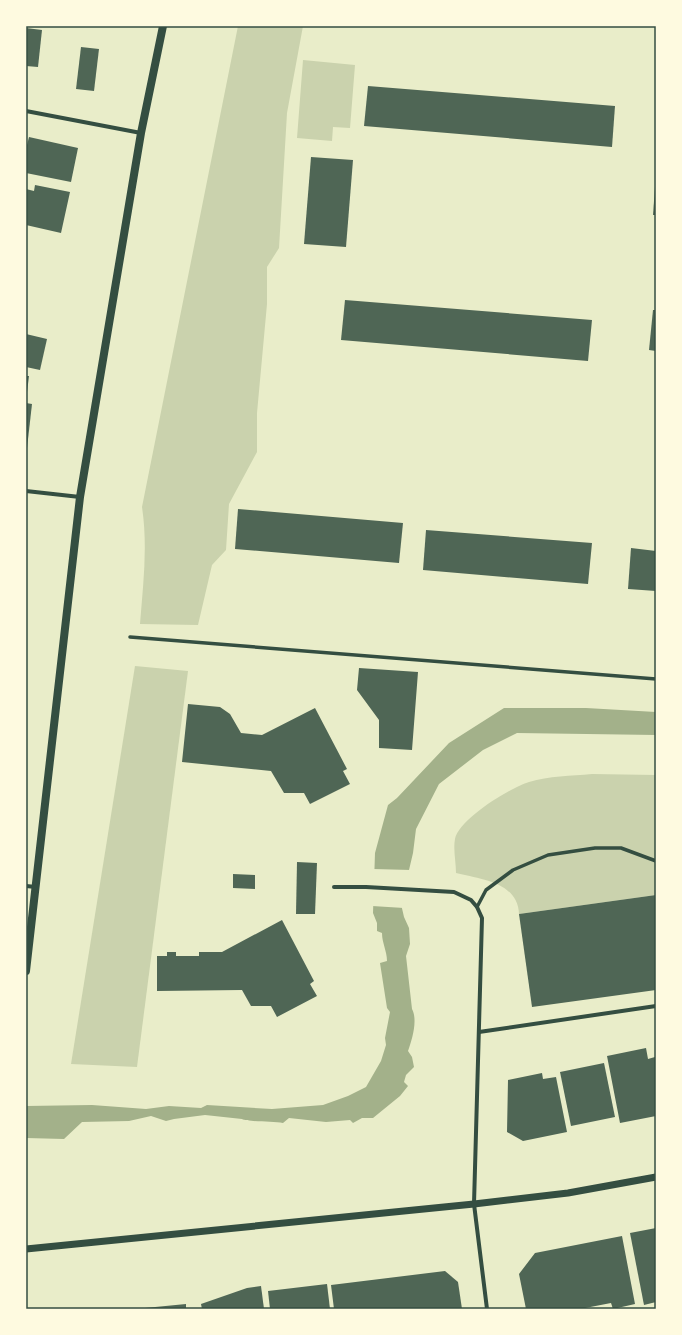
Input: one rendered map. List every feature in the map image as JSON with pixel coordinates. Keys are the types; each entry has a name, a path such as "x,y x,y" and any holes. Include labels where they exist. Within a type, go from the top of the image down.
{"main road":[{"path":"26,971 80,497 141,133 163,26"}],"street":[{"path":"26,111 141,133"},
{"path":"26,491 80,497"},
{"path":"130,637 656,679"},
{"path":"477,907 486,890 508,874 548,855 595,848 621,848 656,861"},
{"path":"26,886 36,887"},
{"path":"334,887 366,887 454,892 470,900 477,907 482,918 474,1204 487,1309"},
{"path":"479,1032 656,1006"},
{"path":"26,1249 474,1204 568,1193 656,1177"}],"shaded area":[{"path":"238,26 303,26 287,113 279,248 267,267 267,304 257,413 257,452 229,504 226,550 212,565 198,625 140,624 145,551 142,507"},
{"path":"303,60 355,65 350,128 333,127 332,141 297,138"},
{"path":"135,666 188,671 137,1067 71,1064"},
{"path":"504,708 586,708 656,712 656,735 517,733 483,750 439,784 416,829 413,853 401,904 404,917 409,928 410,944 406,956 414,1024 413,1036 408,1051 412,1057 414,1067 406,1075 404,1082 408,1086 400,1096 373,1118 362,1118 353,1123 350,1120 326,1122 289,1118 283,1123 249,1121 205,1115 166,1121 151,1116 129,1121 82,1122 64,1139 26,1138 26,1106 92,1105 146,1109 169,1106 201,1108 207,1105 272,1109 323,1105 348,1096 366,1087 381,1061 386,1045 385,1038 390,1012 387,1008 380,963 387,961 386,954 382,933 377,931 377,923 373,913 375,853 388,805 397,798 449,743"},
{"path":"592,774 656,775 656,895 519,914 517,903 512,895 505,889 486,880 456,873 454,851 455,839 466,822 486,805 498,797 529,782 552,777"}],"pier":[{"path":"373,869 411,870 403,904 404,908 372,906"}],"building":[{"path":"26,28 42,30 38,67 26,66"},
{"path":"81,47 99,49 94,91 76,89"},
{"path":"368,86 615,106 612,147 364,126"},
{"path":"29,137 78,148 71,182 26,173 26,149"},
{"path":"311,157 353,160 346,247 304,244"},
{"path":"35,185 70,192 61,233 26,225 26,189 34,191"},
{"path":"655,187 656,215 653,215"},
{"path":"345,300 592,320 588,361 341,340"},
{"path":"653,310 656,310 656,351 649,350"},
{"path":"26,334 47,339 40,370 26,367"},
{"path":"26,376 29,376 27,392 26,392"},
{"path":"26,403 32,404 27,448 26,448"},
{"path":"238,509 403,523 399,563 235,549"},
{"path":"426,530 592,543 588,584 423,570"},
{"path":"631,548 656,551 656,591 628,589"},
{"path":"359,668 418,672 412,750 379,748 379,720 357,690"},
{"path":"188,704 220,707 230,714 241,733 262,735 315,708 347,769 343,771 350,784 310,804 304,793 284,793 271,771 182,762"},
{"path":"297,862 317,863 315,914 296,914"},
{"path":"233,874 255,875 255,889 233,888"},
{"path":"656,895 656,990 532,1007 519,914"},
{"path":"282,920 314,981 310,984 317,996 277,1017 271,1006 251,1006 242,990 157,991 157,956 167,956 167,952 176,952 176,956 199,956 199,952 222,952"},
{"path":"646,1048 648,1059 655,1057 656,1060 656,1116 620,1123 607,1056"},
{"path":"604,1063 615,1117 571,1126 560,1072"},
{"path":"542,1073 543,1079 556,1077 567,1132 523,1141 507,1132 508,1080"},
{"path":"656,1228 656,1302 644,1305 630,1233"},
{"path":"622,1236 635,1304 613,1309 611,1303 580,1309 526,1309 519,1274 535,1253"},
{"path":"445,1271 458,1282 462,1309 334,1309 331,1285"},
{"path":"327,1284 330,1309 270,1309 268,1291"},
{"path":"261,1286 264,1309 202,1309 201,1304 247,1288"},
{"path":"186,1304 186,1309 145,1309 145,1308"}]}
